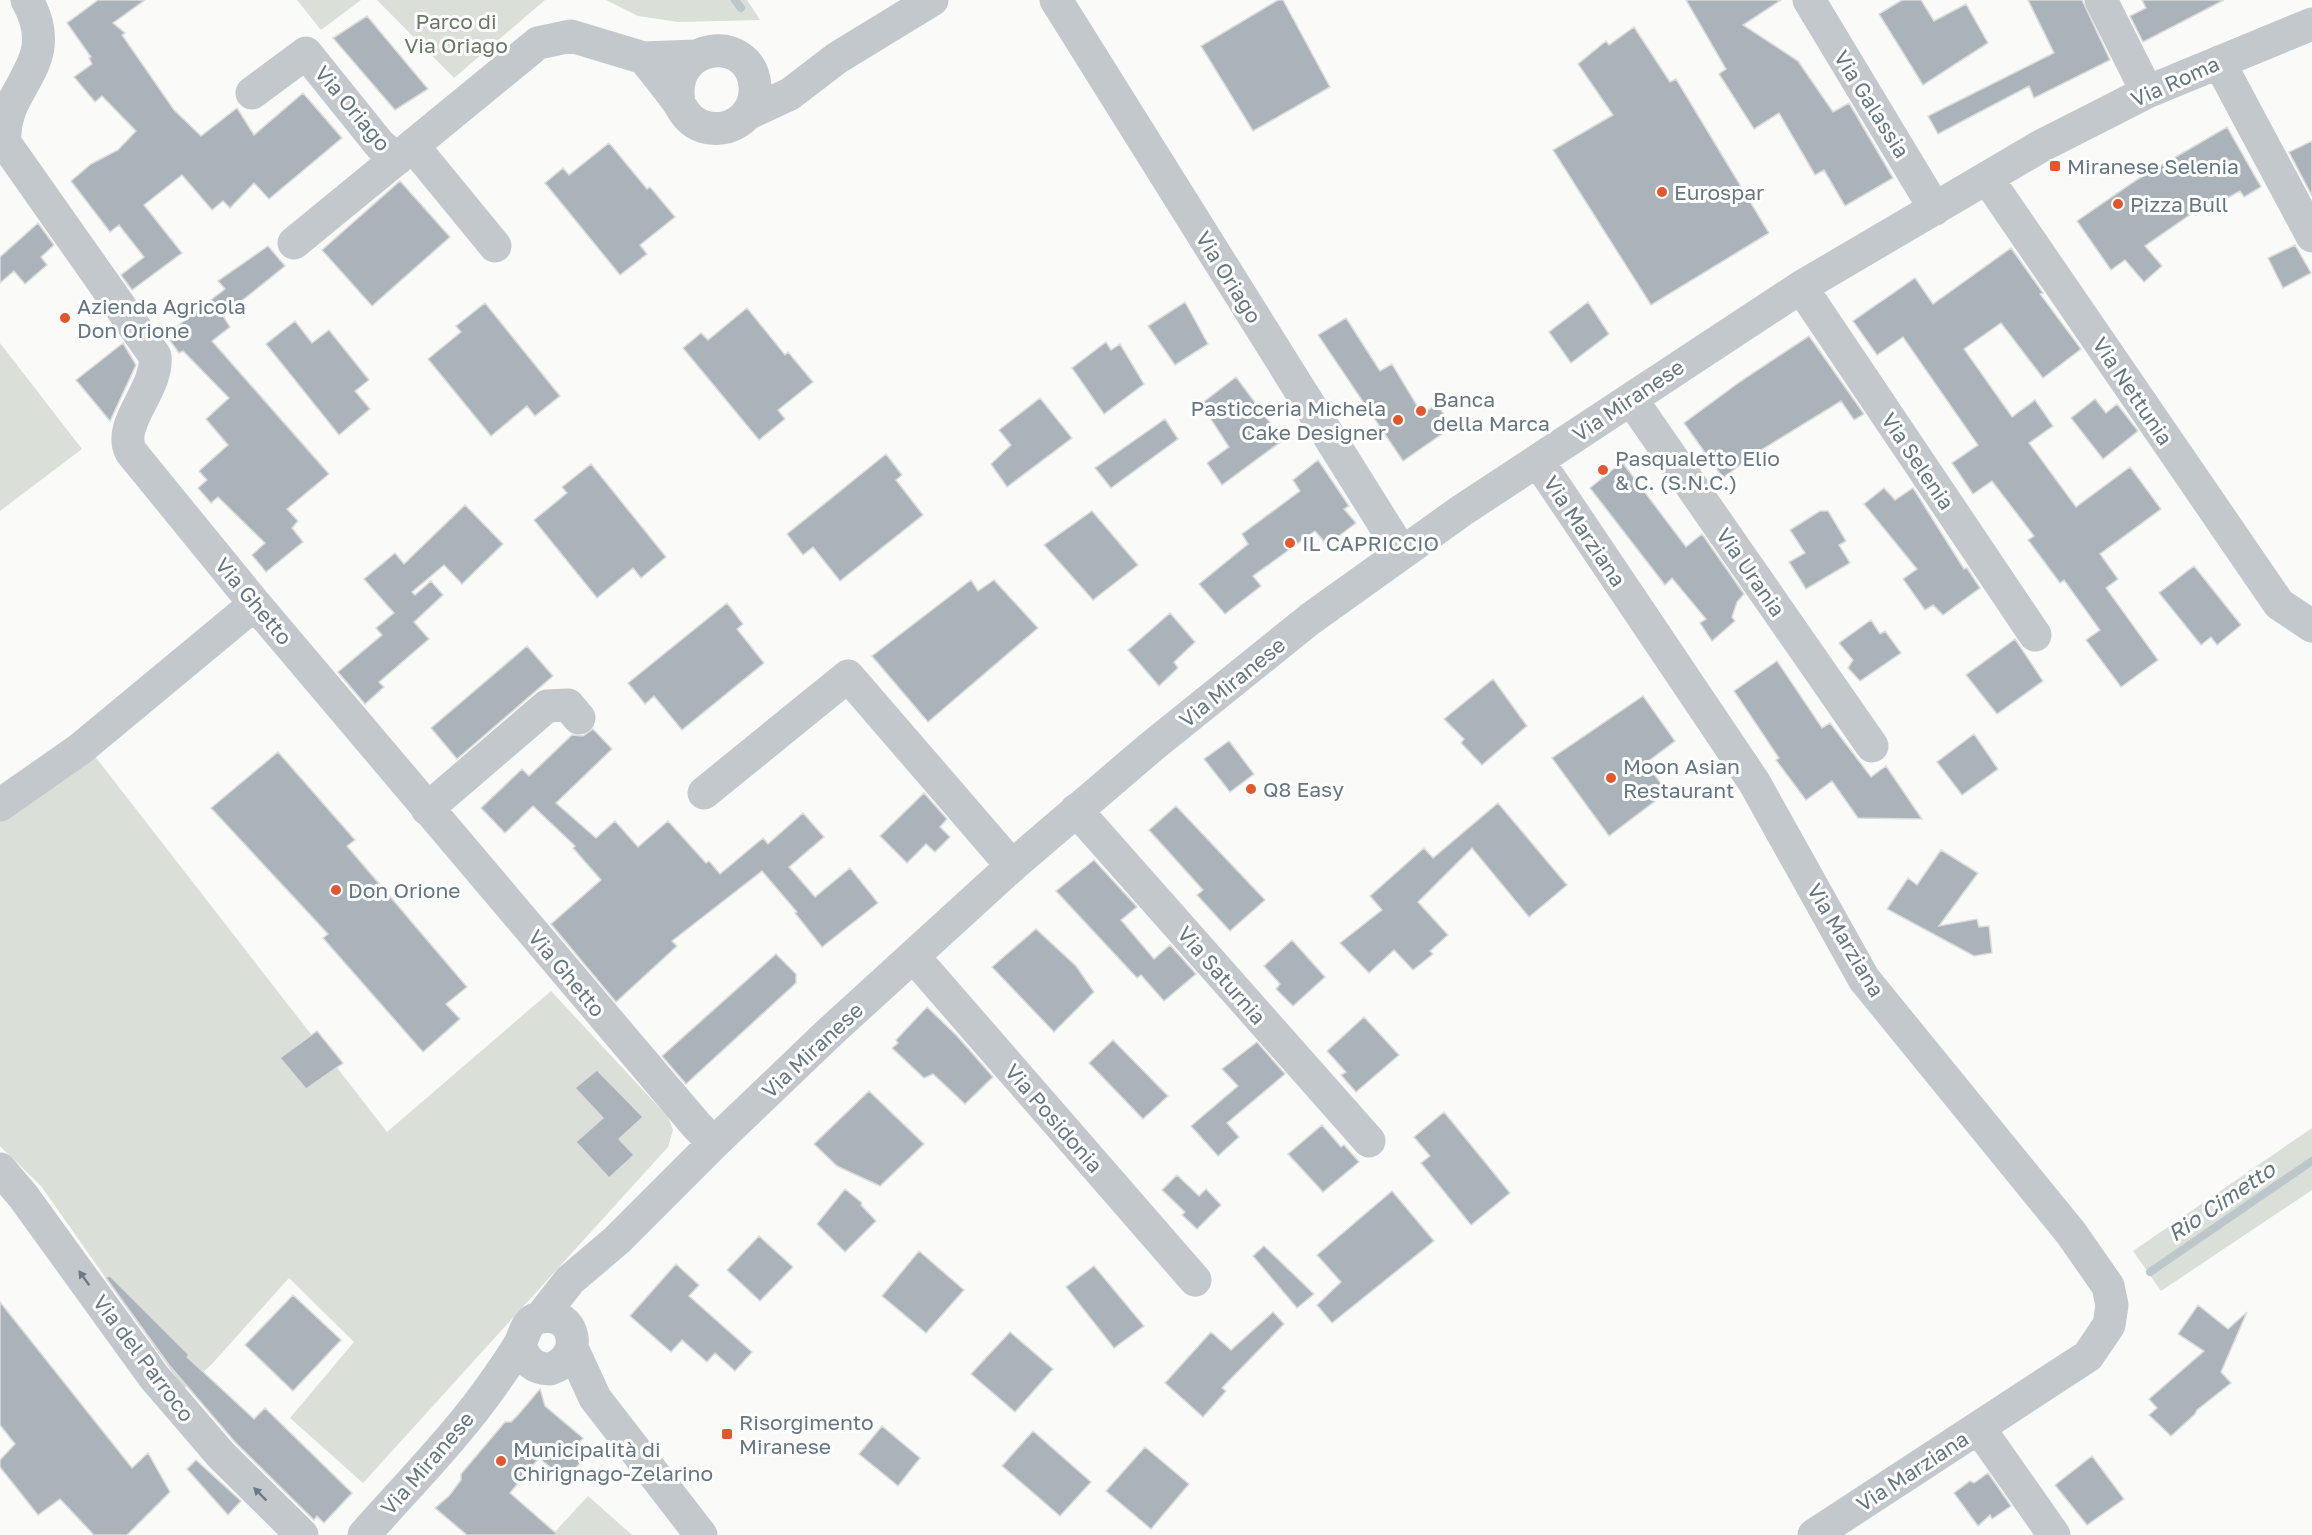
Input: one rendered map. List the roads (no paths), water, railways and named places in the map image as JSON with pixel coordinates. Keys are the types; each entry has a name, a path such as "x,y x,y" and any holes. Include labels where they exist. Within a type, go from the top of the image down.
{"street":[{"name":"Via Ghetto","path":"27,0 37,25 39,47 32,71 5,122 5,143 155,356 156,367 152,381 127,432 127,445 131,452 427,809 697,1126 714,1143"},
{"name":"Via Oriago","path":"644,58 679,102 685,114 705,127 729,127 747,114 790,94 837,58 932,0"},
{"name":"Via Oriago","path":"1056,0 1402,553"},
{"name":"Via Galassia","path":"1809,0 1935,209"},
{"path":"2101,0 2147,92"},
{"name":"Via Roma","path":"2041,146 2147,92 2312,24"},
{"name":"Via Oriago","path":"294,243 526,50 548,39 571,36 644,58 696,56 718,50 781,72 837,58"},
{"name":"Via Oriago","path":"252,93 306,53 380,145 405,153 495,246"},
{"path":"679,102 679,78 684,66 696,56"},
{"path":"741,59 754,81 755,94 747,114"},
{"path":"2219,62 2312,236"},
{"name":"Via Miranese","path":"364,1535 489,1391 548,1345 570,1280 617,1240 714,1143 913,956 1076,810 1310,620 1402,553 1630,399 1802,287 2041,146"},
{"name":"Via Nettunia","path":"1987,178 2279,604 2312,626"},
{"name":"Via Selenia","path":"1802,287 2035,635"},
{"name":"Via Urania","path":"1630,399 1872,746"},
{"name":"Via Marziana","path":"1538,461 1754,782 1864,979 2071,1233 2108,1286 2112,1305 2109,1326 2088,1356 1814,1535"},
{"path":"0,805 81,749 255,604"},
{"path":"704,793 848,676 1012,866"},
{"path":"427,809 546,706 568,705 579,718"},
{"name":"Via Saturnia","path":"1076,810 1368,1141"},
{"name":"Via Posidonia","path":"913,956 1195,1280"},
{"name":"Via del Parroco","path":"0,1169 23,1196 154,1377 221,1455 302,1535"},
{"path":"548,1345 570,1378 595,1398 701,1535"},
{"name":"Via Marziana","path":"1979,1428 2054,1535"}],"waterway":[{"path":"735,0 741,8"},
{"name":"Rio Cimetto","path":"2150,1272 2312,1161"}],"place":[{"name":"Miranese Selenia","path":"2055,166"},
{"name":"Eurospar","path":"1662,192"},
{"name":"Pizza Bull","path":"2118,204"},
{"name":"Azienda Agricola Don Orione","path":"65,318"},
{"name":"Banca della Marca","path":"1421,411"},
{"name":"Pasticceria Michela Cake Designer","path":"1398,420"},
{"name":"Pasqualetto Elio & C. (S.N.C.)","path":"1603,470"},
{"name":"IL CAPRICCIO","path":"1290,543"},
{"name":"Moon Asian Restaurant","path":"1611,778"},
{"name":"Q8 Easy","path":"1251,789"},
{"name":"Don Orione","path":"336,890"},
{"name":"Risorgimento Miranese","path":"727,1434"},
{"name":"Municipalità di Chirignago-Zelarino","path":"501,1461"}],"park label":[{"name":"Parco di Via Oriago","path":"456,33"}]}
